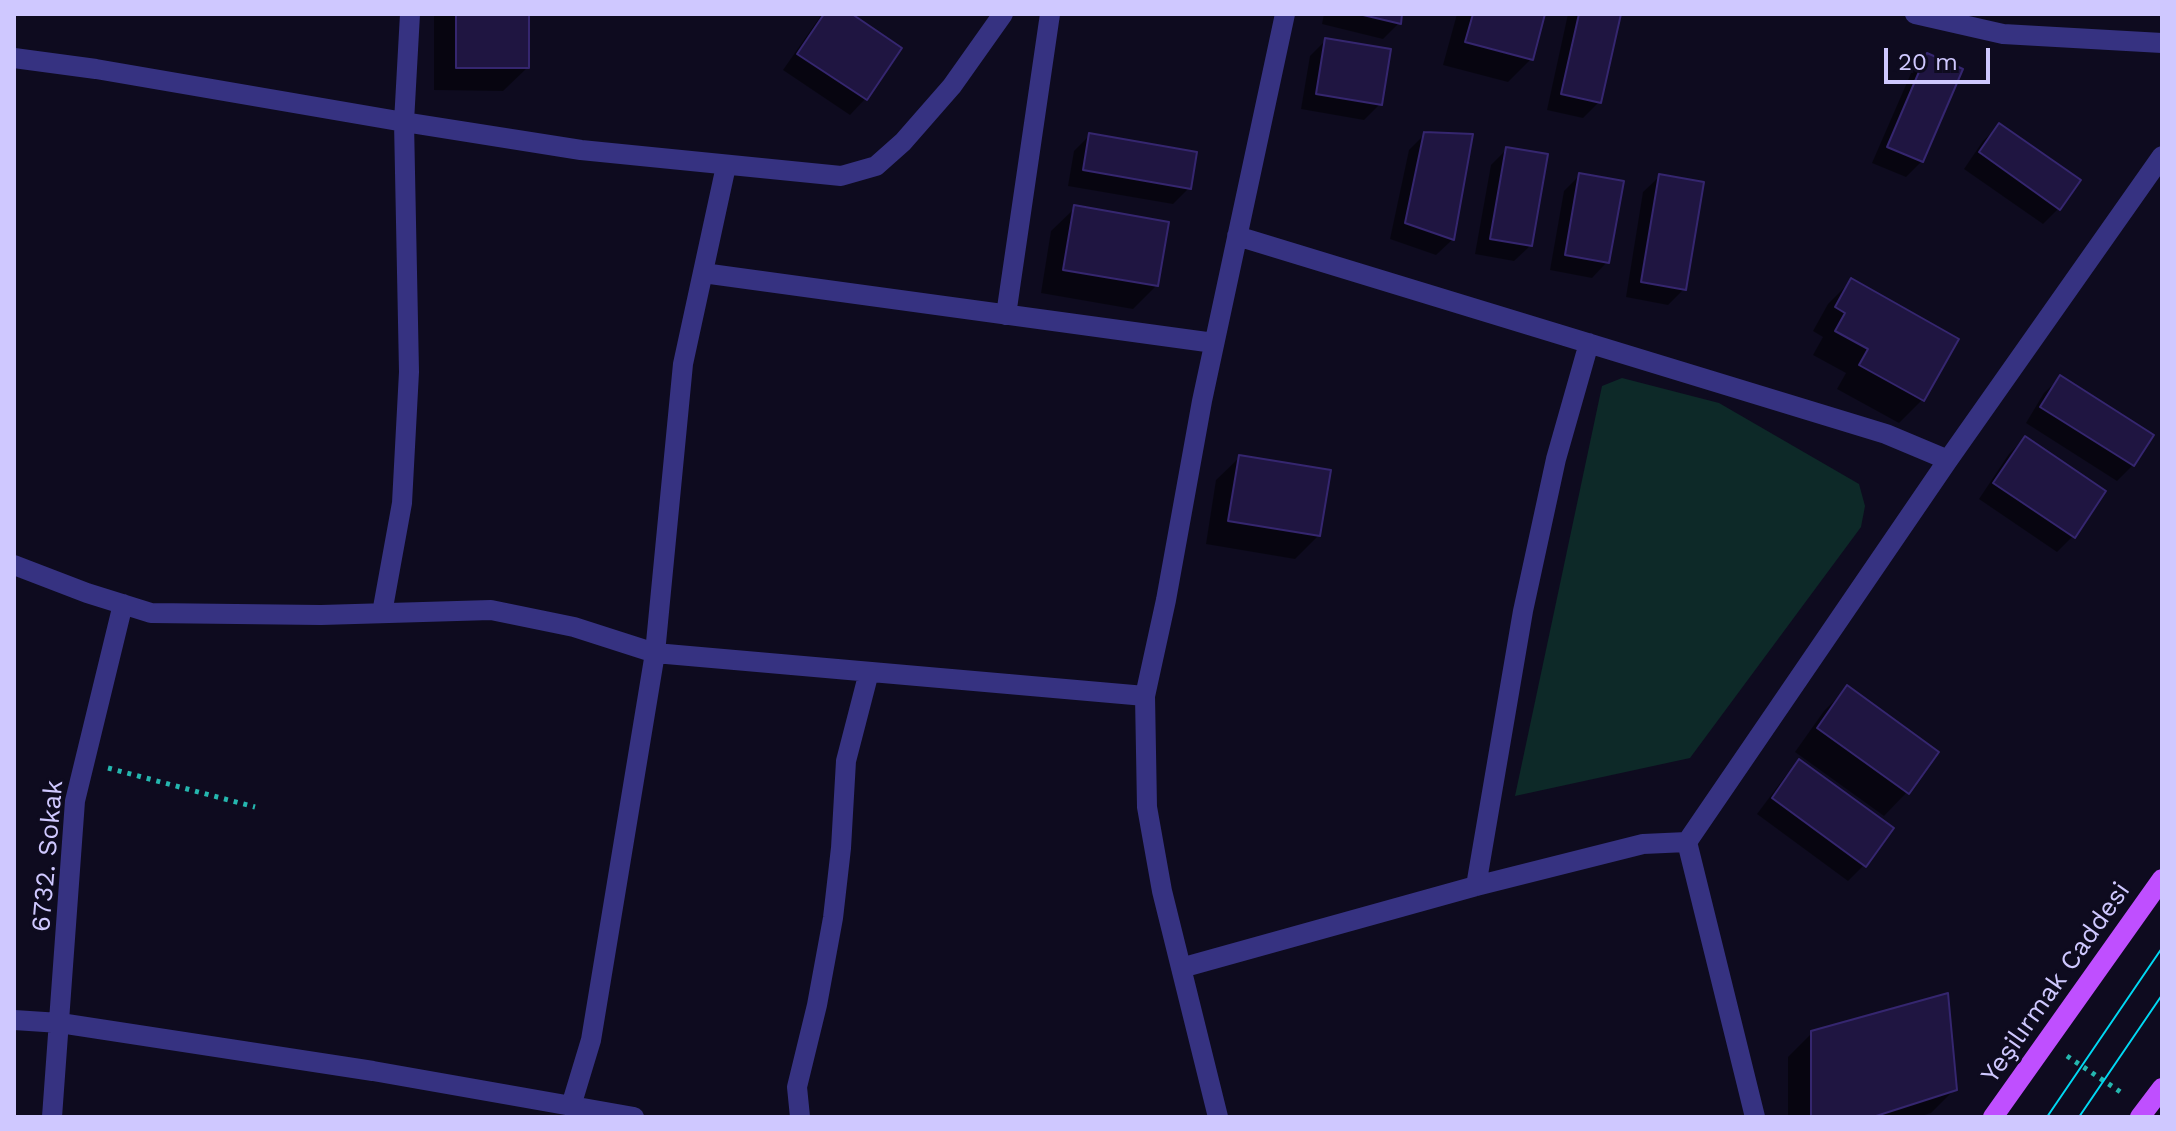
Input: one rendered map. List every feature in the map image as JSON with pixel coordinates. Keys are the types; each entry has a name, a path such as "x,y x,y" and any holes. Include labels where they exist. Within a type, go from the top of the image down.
{"main road":[{"name":"Yeşilırmak Caddesi","path":"1993,1117 2162,879"},
{"path":"2143,1113 2162,1088"}],"street":[{"path":"382,613 402,503 409,372 404,122 410,14"},
{"path":"14,58 581,150 841,176 876,166 903,142 952,86 1003,14"},
{"path":"1006,315 1050,14"},
{"path":"1218,1117 1162,891 1147,807 1145,696 1214,343 1285,14"},
{"path":"1915,14 2003,34 2162,43"},
{"path":"1755,1117 1687,842 1948,460 2162,156"},
{"path":"571,1106 591,1040 655,653 683,364 726,166"},
{"path":"1237,236 1886,434 1948,460"},
{"path":"703,273 1214,343"},
{"path":"1476,886 1523,611 1556,459 1589,343"},
{"path":"14,565 151,613 491,610 574,627 655,653 1145,696"},
{"name":"6732. Sokak","path":"52,1117 75,801 123,604"},
{"path":"800,1117 797,1087 817,1005 833,918 846,761 869,672"},
{"path":"1181,968 1476,886 1643,844 1687,842"},
{"path":"14,1020 60,1023 373,1071 634,1117"}],"path":[{"path":"84,762 255,807"},
{"path":"2046,1042 2143,1113"}],"green space":[{"path":"1622,378 1719,403 1859,484 1865,506 1861,527 1690,758 1515,796 1602,386"}],"building":[{"path":"456,14 529,14 529,68 456,68"},
{"path":"824,14 852,14 902,48 867,100 797,54"},
{"path":"1359,14 1402,14 1401,24"},
{"path":"1473,14 1545,14 1533,60 1465,42"},
{"path":"1579,14 1621,14 1601,103 1561,94"},
{"path":"1325,38 1391,49 1382,105 1316,94"},
{"path":"1927,53 1963,69 1923,162 1887,147"},
{"path":"1999,123 2081,180 2060,210 1979,152"},
{"path":"1424,132 1473,134 1454,240 1405,223"},
{"path":"1089,133 1197,152 1191,189 1083,170"},
{"path":"1506,147 1548,154 1532,246 1490,239"},
{"path":"1579,173 1624,181 1609,263 1565,255"},
{"path":"1659,174 1704,182 1686,290 1641,282"},
{"path":"1074,205 1169,222 1158,286 1063,270"},
{"path":"1851,278 1959,339 1924,401 1859,365 1868,349 1835,331 1845,313 1835,307"},
{"path":"2060,375 2154,435 2134,466 2040,407"},
{"path":"2025,436 2106,491 2075,538 1993,483"},
{"path":"1239,455 1331,470 1320,536 1228,521"},
{"path":"1847,685 1939,752 1909,794 1817,728"},
{"path":"1799,759 1894,828 1866,867 1772,798"},
{"path":"1948,993 1957,1090 1873,1117 1811,1117 1811,1031"}],"tram line":[{"path":"2047,1117 2162,948"},
{"path":"2079,1117 2162,995"}]}
